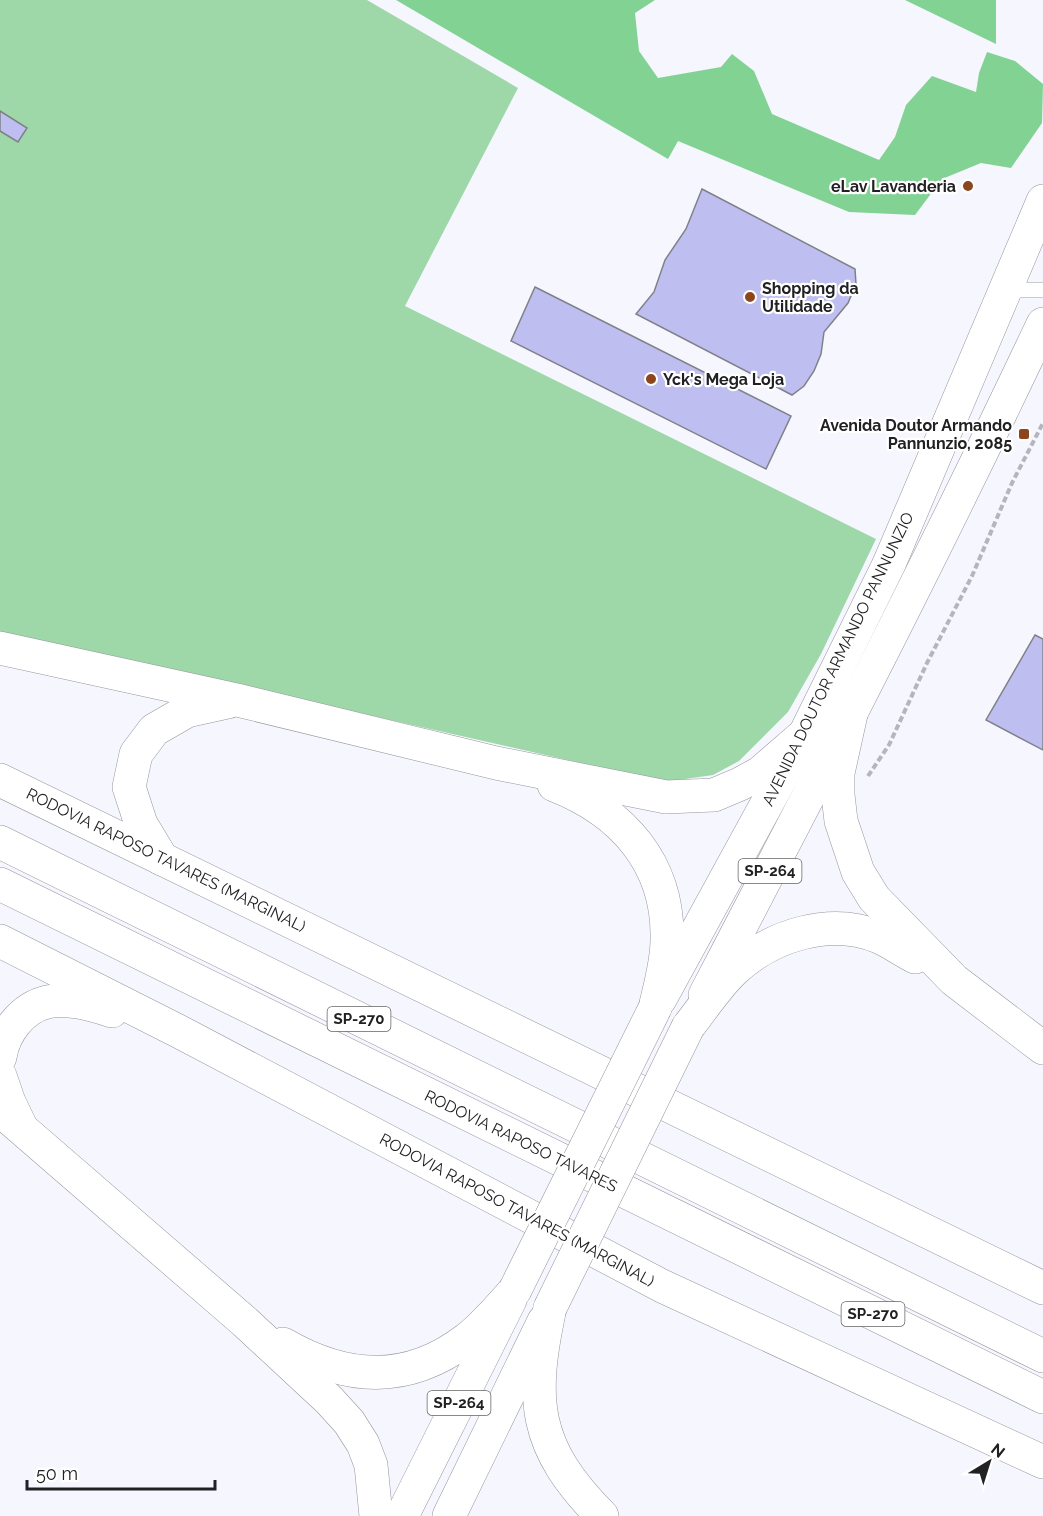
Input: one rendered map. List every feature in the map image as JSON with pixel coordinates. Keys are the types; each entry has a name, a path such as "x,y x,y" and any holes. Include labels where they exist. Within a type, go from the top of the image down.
{"main road":[{"name":"AVENIDA DOUTOR ARMANDO PANNUNZIO","path":"655,1008 805,734 889,564 1043,201"},
{"name":"AVENIDA DOUTOR ARMANDO PANNUNZIO","path":"688,1027 962,495 1043,324"},
{"path":"0,648 237,700 496,763 666,796 714,795 740,784 760,773 805,734"},
{"path":"162,858 141,824 129,787 136,754 154,730 187,711 237,700"},
{"path":"851,714 839,763 838,795 847,844 858,872 874,898 954,980"},
{"path":"496,763 579,796 624,828 639,845 650,862 660,885 666,911 664,970 655,1008"},
{"name":"RODOVIA RAPOSO TAVARES (MARGINAL)","path":"0,780 1043,1288"},
{"name":"SP-270","path":"0,842 1043,1356"},
{"name":"RODOVIA RAPOSO TAVARES","path":"0,884 1043,1397"},
{"path":"688,1027 734,971 750,957 771,945 798,934 819,929 858,930 880,937 954,980 1043,1048"},
{"name":"RODOVIA RAPOSO TAVARES (MARGINAL)","path":"0,941 180,1032 662,1286 1040,1461"},
{"path":"0,1057 3,1043 21,1016 48,1002 99,1007 180,1032"},
{"name":"SP-264","path":"402,1516 655,1008"},
{"name":"SP-264","path":"449,1516 688,1027"},
{"path":"0,1076 9,1102 10,1119 245,1322 349,1422 363,1444 371,1465 376,1516"},
{"path":"245,1322 309,1359 337,1368 366,1372 403,1371 435,1359 465,1340 515,1290"},
{"path":"550,1308 541,1351 539,1375 539,1403 544,1428 567,1476 602,1516"}],"lane":[{"path":"1005,290 1043,290"}],"path":[{"path":"838,795 861,785 889,745 927,663 972,576 1012,483 1043,423"}],"green space":[{"path":"0,0 367,0 518,88 405,306 876,539 821,654 788,712 739,761 713,775 665,782 0,632"},
{"path":"396,0 655,0 635,13 639,51 658,78 721,67 732,54 754,71 772,114 879,160 895,137 906,105 932,76 976,92 979,73 987,52 1015,61 1043,84 1042,123 1011,168 981,163 942,179 915,215 849,212 678,141 668,159"},
{"path":"905,0 996,0 996,44"}],"building":[{"path":"0,111 27,128 18,142 0,131"},
{"name":"Shopping da Utilidade","path":"702,189 855,269 856,284 848,303 824,332 821,354 814,371 804,386 792,395 636,314 654,292 665,260 686,229"},
{"name":"Yck's Mega Loja","path":"535,287 791,416 766,469 511,341"},
{"path":"1035,635 1043,639 1043,750 986,720"}],"place":[{"name":"eLav Lavanderia","path":"968,186"},
{"name":"Shopping da Utilidade","path":"750,297"},
{"name":"Yck's Mega Loja","path":"651,379"},
{"name":"Avenida Doutor Armando Pannunzio, 2085","path":"1024,434"}]}
